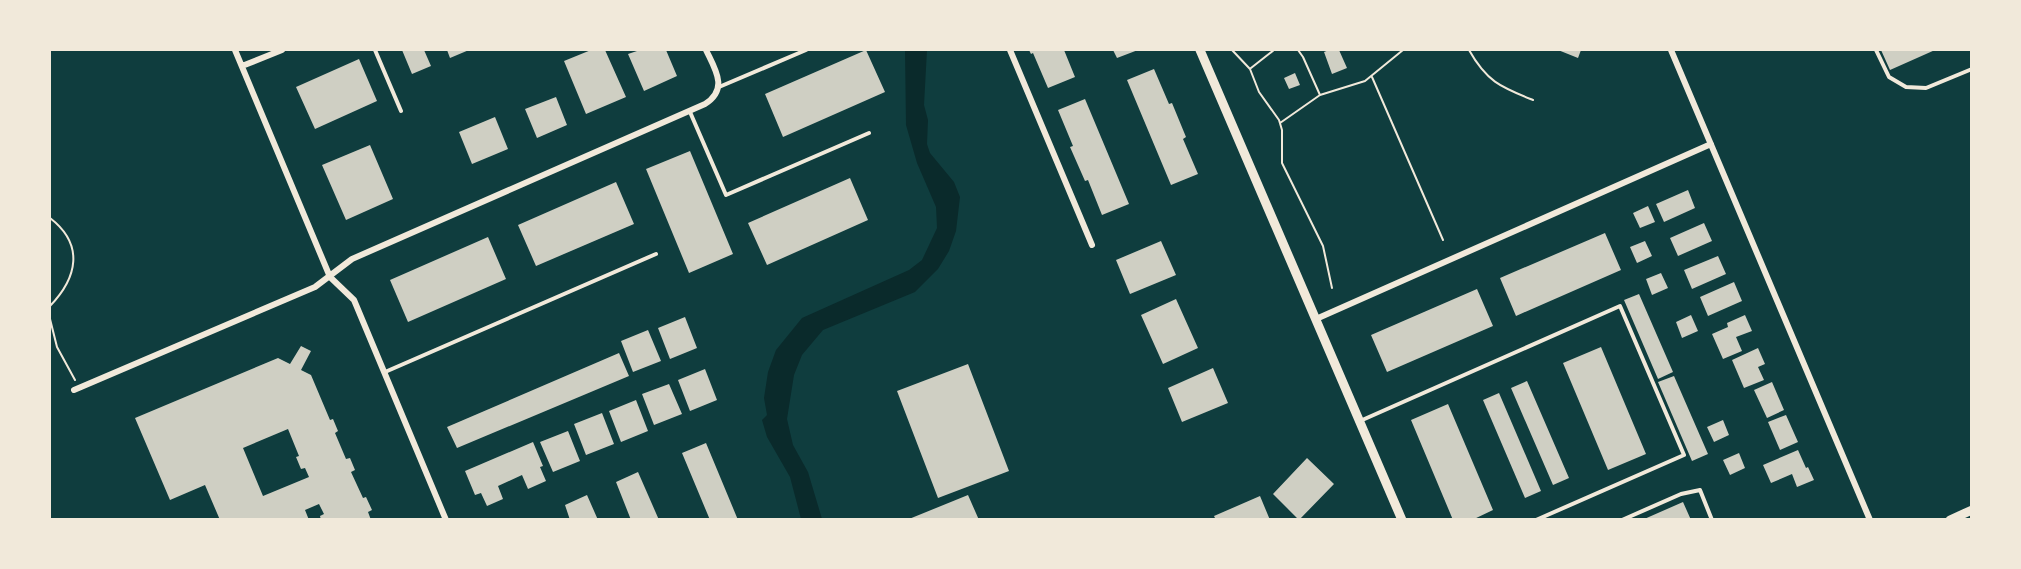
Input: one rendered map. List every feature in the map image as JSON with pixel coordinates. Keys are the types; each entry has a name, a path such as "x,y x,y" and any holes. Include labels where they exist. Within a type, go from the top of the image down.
{"street":[{"path":"235,50 330,277 354,300 446,519"},
{"path":"242,66 282,50"},
{"path":"77,389 315,287 352,259 690,112 711,100 717,90 717,75 706,50"},
{"path":"1010,50 1092,245"},
{"path":"1200,50 1401,519"},
{"path":"1671,50 1870,519"},
{"path":"1316,319 1711,144"},
{"path":"1950,519 1971,510"}],"lane":[{"path":"375,50 401,111"},
{"path":"717,90 806,50"},
{"path":"1876,50 1889,78 1906,87 1926,88 1971,69"},
{"path":"690,112 726,195 869,133"},
{"path":"384,373 656,254"},
{"path":"1359,422 1620,306 1684,455 1536,519"},
{"path":"1622,519 1681,494 1700,490 1712,519"}],"path":[{"path":"1232,50 1250,69 1259,92 1280,123 1282,163 1323,246 1332,288"},
{"path":"1250,69 1274,50"},
{"path":"1298,50 1320,95"},
{"path":"1280,123 1320,95 1357,84 1372,76 1403,50"},
{"path":"1469,50 1482,70 1501,87 1533,100"},
{"path":"1372,76 1443,240"},
{"path":"50,218 64,233 74,259 67,284 50,306"},
{"path":"50,320 57,347 77,389"}],"water":[{"path":"905,50 927,50 924,105 928,120 927,144 930,153 954,182 960,197 956,231 949,251 938,269 915,292 823,330 802,355 794,375 787,419 793,445 808,472 822,519 801,519 790,477 767,437 762,420 767,415 764,398 768,372 776,350 802,318 909,270 922,260 937,228 936,207 917,163 906,125"}],"building":[{"path":"402,50 424,50 431,66 412,74"},
{"path":"447,50 469,50 450,58"},
{"path":"591,50 605,50 626,97 586,114 564,61"},
{"path":"640,50 666,50 677,76 644,91 628,54"},
{"path":"866,50 885,92 783,137 765,94"},
{"path":"1029,50 1064,50 1075,77 1048,88 1033,53 1031,54"},
{"path":"1113,50 1138,50 1117,58"},
{"path":"1339,50 1347,68 1332,74 1324,52"},
{"path":"1558,50 1581,50 1578,58"},
{"path":"1881,50 1935,50 1890,70"},
{"path":"359,59 377,101 315,129 296,87"},
{"path":"1154,69 1169,104 1172,103 1186,137 1183,139 1198,174 1171,185 1127,80"},
{"path":"1295,73 1300,85 1289,89 1284,78"},
{"path":"556,97 567,125 537,138 525,109"},
{"path":"1085,99 1129,204 1102,215 1088,180 1085,181 1070,147 1073,146 1058,110"},
{"path":"495,117 508,149 472,164 459,132"},
{"path":"370,145 393,199 346,220 322,165"},
{"path":"690,151 733,254 689,273 646,169"},
{"path":"850,178 868,220 767,265 748,223"},
{"path":"616,182 634,224 536,266 518,225"},
{"path":"1688,190 1695,208 1664,222 1656,204"},
{"path":"1648,206 1655,222 1640,228 1633,213"},
{"path":"1704,223 1712,241 1678,256 1670,238"},
{"path":"1605,233 1621,270 1516,316 1500,278"},
{"path":"488,237 506,279 408,322 390,280"},
{"path":"1161,241 1176,275 1130,294 1116,260"},
{"path":"1645,241 1652,256 1637,263 1630,247"},
{"path":"1718,256 1726,274 1692,289 1684,270"},
{"path":"1661,273 1668,288 1652,295 1646,279"},
{"path":"1734,282 1742,301 1708,316 1700,297"},
{"path":"1477,289 1493,326 1387,372 1371,335"},
{"path":"1639,294 1673,372 1658,379 1624,300"},
{"path":"1176,299 1198,348 1163,364 1141,315"},
{"path":"1691,315 1698,331 1682,338 1676,322"},
{"path":"1745,315 1752,331 1736,337 1742,351 1723,359 1712,334 1728,327 1727,323"},
{"path":"685,317 697,348 670,359 658,328"},
{"path":"648,330 661,361 633,372 621,341"},
{"path":"301,346 311,351 301,370 311,375 330,420 333,419 338,431 335,433 346,459 350,458 355,470 351,472 363,498 366,497 372,510 368,512 371,520 321,520 320,516 324,514 319,504 305,510 309,520 220,520 205,485 170,500 135,418 278,358 290,364","holes":["288,429 299,456 296,457 301,469 305,468 309,477 263,496 243,448"]},
{"path":"1601,347 1646,454 1608,470 1563,363"},
{"path":"1758,348 1765,364 1758,367 1764,380 1744,388 1732,360"},
{"path":"619,353 629,376 457,448 447,427"},
{"path":"968,364 1009,471 938,498 897,391"},
{"path":"1213,368 1228,403 1182,422 1168,388"},
{"path":"705,369 717,400 690,411 678,380"},
{"path":"1674,376 1708,454 1692,461 1658,382"},
{"path":"1527,381 1569,478 1553,485 1511,388"},
{"path":"1772,382 1784,410 1767,418 1754,390"},
{"path":"669,384 682,414 654,425 642,394"},
{"path":"1499,393 1541,491 1525,498 1483,400"},
{"path":"636,400 648,431 621,442 609,411"},
{"path":"1448,404 1493,510 1472,520 1453,520 1411,420"},
{"path":"602,413 614,444 586,455 574,424"},
{"path":"1786,415 1798,442 1780,450 1768,422"},
{"path":"1723,420 1729,435 1714,442 1707,427"},
{"path":"568,431 580,461 553,472 540,442"},
{"path":"533,442 543,466 540,467 546,481 528,489 522,475 498,486 503,499 487,506 481,493 475,495 465,471"},
{"path":"706,443 738,520 710,520 682,453"},
{"path":"1798,450 1814,480 1797,487 1792,474 1771,483 1763,465"},
{"path":"1739,453 1745,468 1730,475 1723,460"},
{"path":"1307,458 1334,484 1299,520 1273,494"},
{"path":"638,472 659,520 631,520 616,482"},
{"path":"587,495 598,520 570,520 565,505"},
{"path":"968,495 979,520 909,520 909,519"},
{"path":"1260,496 1270,520 1216,520 1214,516"},
{"path":"1683,502 1691,520 1642,520"}]}
